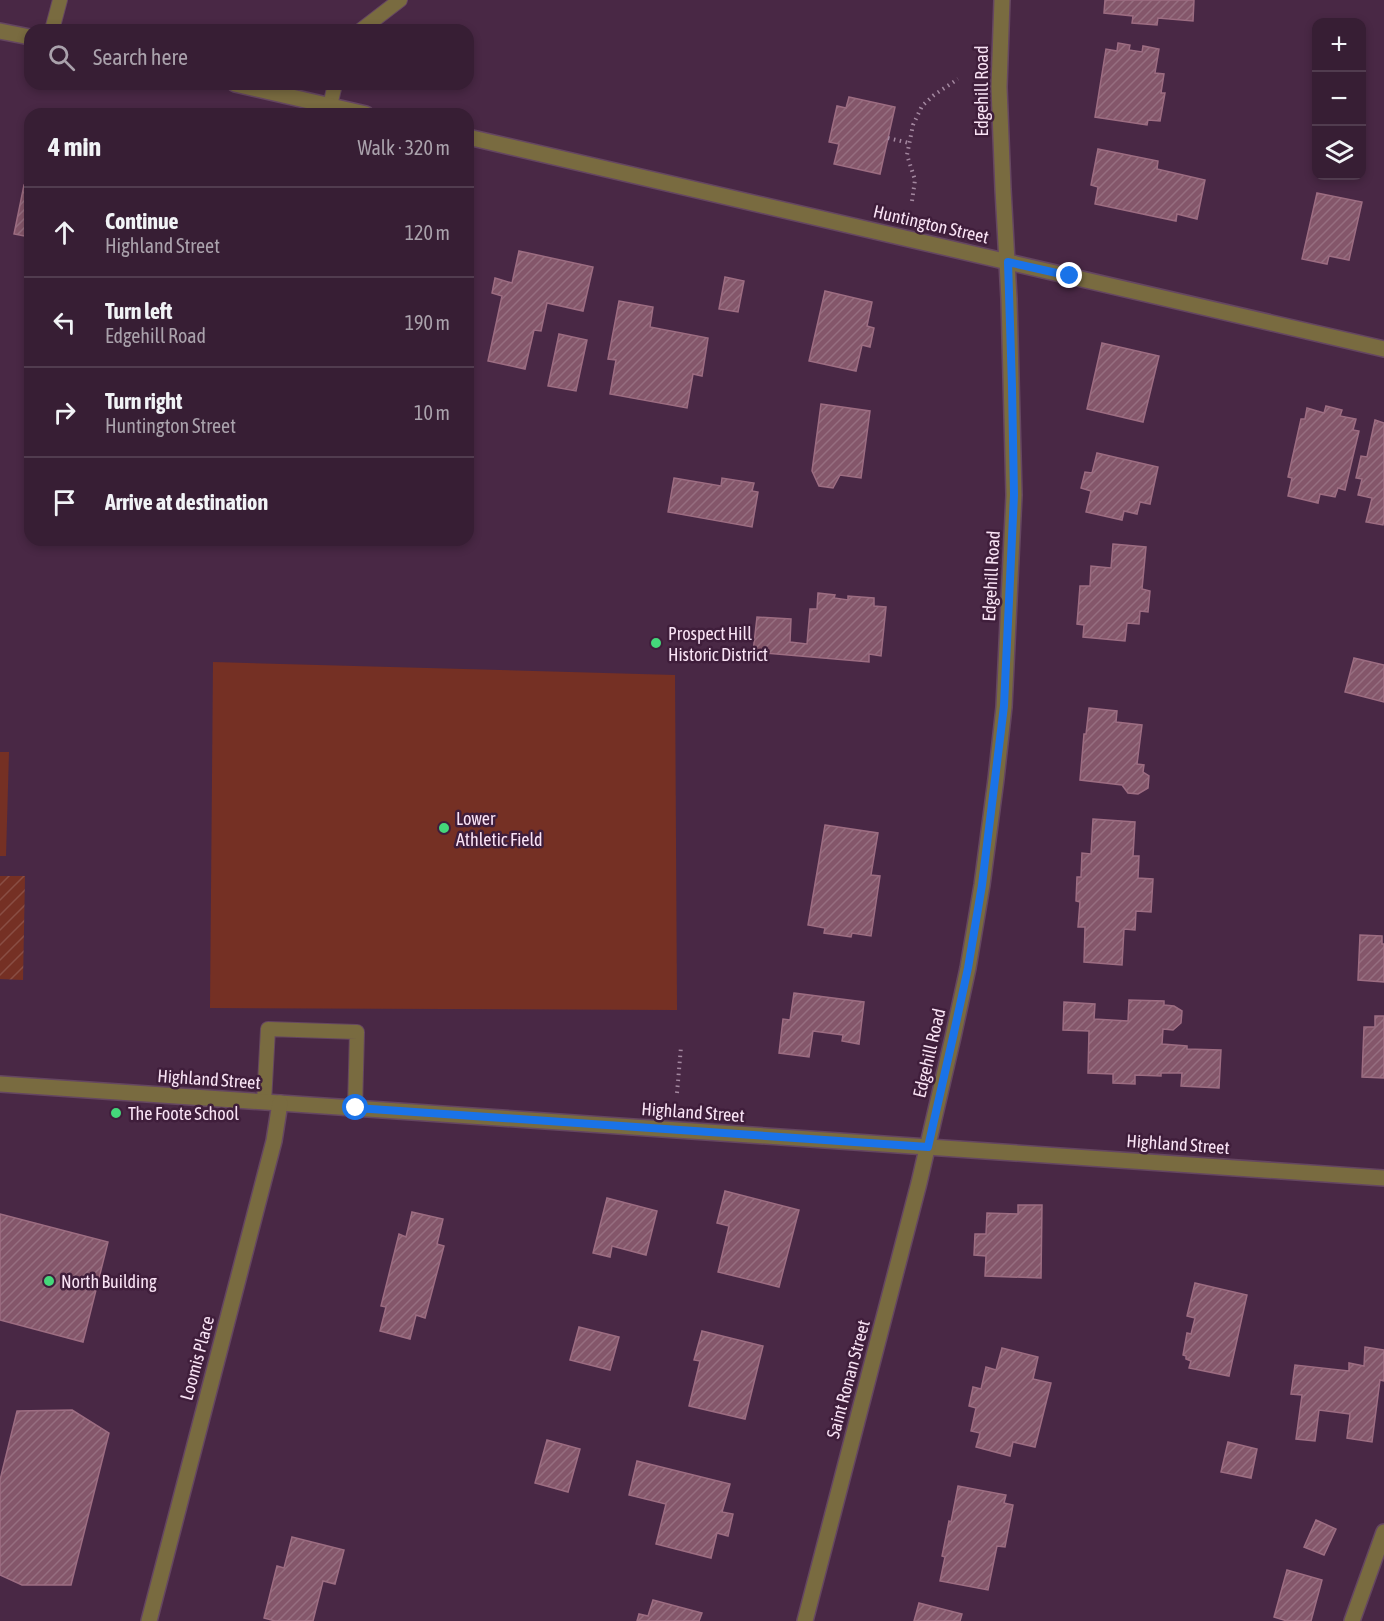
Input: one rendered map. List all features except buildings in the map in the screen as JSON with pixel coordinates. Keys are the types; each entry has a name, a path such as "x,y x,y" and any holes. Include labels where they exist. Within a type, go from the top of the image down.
{"street":[{"name":"Edgehill Road","path":"928,1147 970,956 983,874 1004,706 1014,495 1008,262 999,87 1002,0"},
{"path":"0,31 24,37"},
{"path":"261,90 339,108"},
{"name":"Huntington Street","path":"474,138 1384,349"},
{"name":"Highland Street","path":"0,1084 1384,1178"},
{"name":"Loomis Place","path":"149,1621 274,1141 272,1103"},
{"name":"Saint Ronan Street","path":"805,1621 928,1147"},
{"path":"1352,1621 1384,1532"}],"lane":[{"path":"54,24 60,0"},
{"path":"369,24 400,0"},
{"path":"330,106 334,90"},
{"path":"272,1103 268,1029 357,1032 356,1108"}],"path":[{"path":"912,201 915,180 907,155 913,125 922,106 958,79"},
{"path":"888,138 909,143"},
{"path":"677,1093 681,1047"}],"shaded area":[{"name":"Lower Athletic Field","path":"213,662 675,675 677,1010 210,1008"},
{"path":"0,752 9,752 6,856 0,856"},
{"path":"0,876 25,876 23,980 0,979"}],"place":[{"name":"Prospect Hill Historic District","path":"656,643"},
{"name":"Lower Athletic Field","path":"444,828"},
{"name":"The Foote School","path":"116,1113"},
{"name":"North Building","path":"49,1281"}],"route":[{"path":"356,1108 928,1147 968,968 982,885 1004,706 1014,495 1008,262 1070,276"}]}
